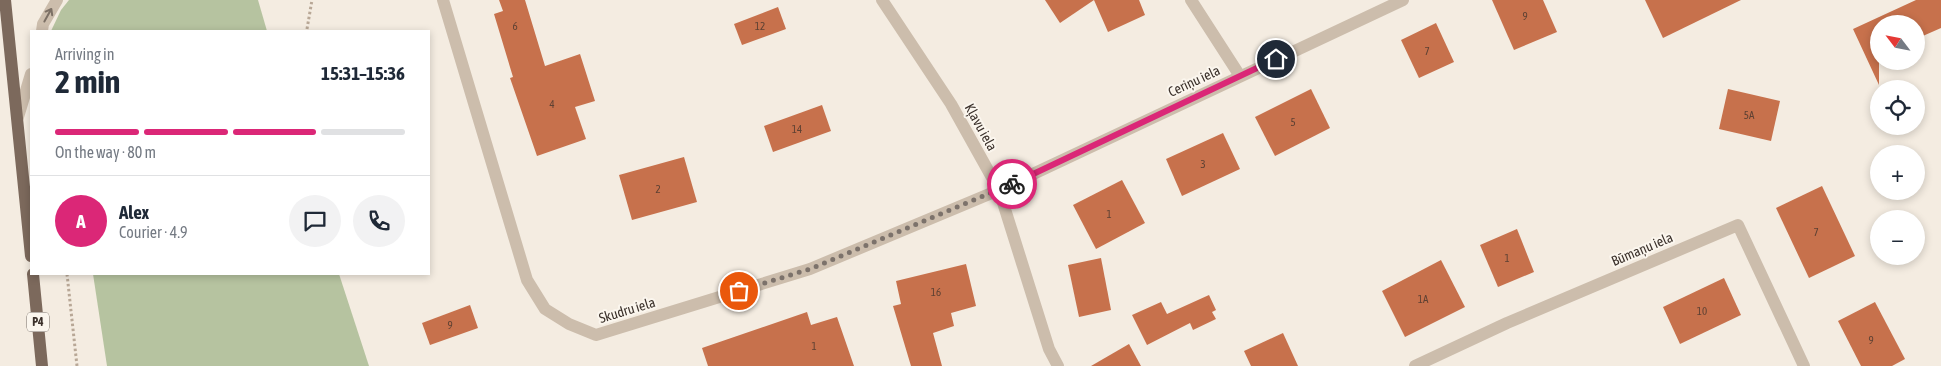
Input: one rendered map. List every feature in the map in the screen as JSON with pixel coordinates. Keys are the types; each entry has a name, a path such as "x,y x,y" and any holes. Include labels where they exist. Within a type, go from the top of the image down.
{"main road":[{"path":"5,0 30,245"},
{"name":"P4","path":"33,275 42,366"}],"street":[{"path":"42,30 43,24 57,0"},
{"name":"Skudru iela","path":"443,0 527,280 545,309 569,324 596,335 810,269 999,190"},
{"name":"Kļavu iela","path":"882,0 951,104 999,190 1049,349 1058,366"},
{"path":"1190,0 1240,76"},
{"name":"Ceriņu iela","path":"999,190 1403,0"},
{"path":"18,117 30,77"},
{"name":"Būmaņu iela","path":"1415,366 1507,322 1738,225 1804,366"}],"path":[{"path":"307,29 312,0"},
{"path":"67,275 77,366"}],"green space":[{"path":"69,0 258,0 267,30 51,30 61,10"},
{"path":"93,275 339,275 369,366 107,366"}],"building":[{"path":"499,0 525,0 545,66 580,54 595,101 575,107 586,139 537,156 510,78 513,77 494,14 503,11"},
{"path":"1045,0 1094,0 1060,23"},
{"path":"1094,0 1139,0 1145,15 1108,32"},
{"path":"1492,0 1543,0 1557,32 1514,50"},
{"path":"1645,0 1741,0 1663,38"},
{"path":"1916,0 1941,0 1941,28 1925,35 1925,15 1883,15"},
{"path":"778,7 786,29 742,45 734,24"},
{"path":"1870,21 1870,66 1853,29"},
{"path":"1436,23 1454,62 1419,78 1401,40"},
{"path":"1872,70 1879,70 1879,80 1877,80"},
{"path":"1311,89 1330,128 1275,156 1255,117"},
{"path":"1728,89 1780,101 1771,141 1719,129"},
{"path":"822,105 831,131 773,152 764,126"},
{"path":"1223,133 1240,169 1182,196 1166,159"},
{"path":"684,157 697,202 632,220 619,175"},
{"path":"1122,180 1145,223 1096,249 1073,205"},
{"path":"1822,186 1855,256 1809,278 1776,208"},
{"path":"1517,229 1534,272 1498,287 1480,245"},
{"path":"1101,258 1111,310 1079,317 1068,265"},
{"path":"1441,260 1465,307 1405,337 1382,291"},
{"path":"966,264 976,306 951,313 954,326 933,333 942,366 911,366 893,306 901,304 896,281"},
{"path":"1724,278 1741,315 1680,344 1663,307"},
{"path":"1209,295 1216,310 1212,312 1216,319 1193,330 1190,323 1147,345 1132,315 1161,302 1167,314"},
{"path":"1875,302 1905,359 1892,366 1861,366 1838,321"},
{"path":"470,305 478,328 430,345 422,323"},
{"path":"807,312 811,325 837,317 854,366 708,366 702,348"},
{"path":"1283,333 1298,366 1251,366 1244,351"},
{"path":"1129,344 1141,366 1091,366"}],"way so far":[{"path":"739,291 810,269 1012,184"}],"route":[{"path":"1012,184 1276,59"}]}
